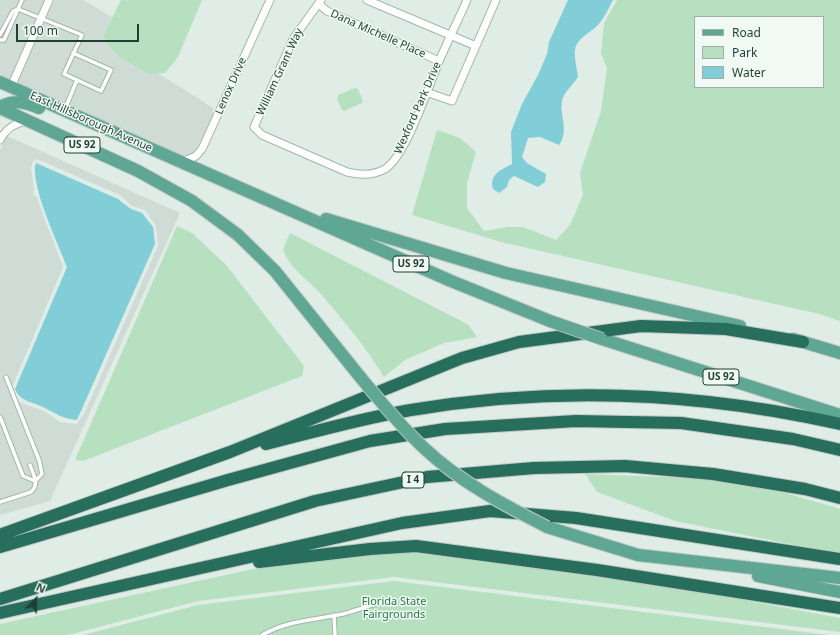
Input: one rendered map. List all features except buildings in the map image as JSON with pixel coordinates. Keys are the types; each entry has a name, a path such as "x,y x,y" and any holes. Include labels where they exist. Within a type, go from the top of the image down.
{"highway":[{"path":"0,535 230,452 462,358 519,342 641,326 726,329 803,342"},
{"path":"230,452 409,410 471,401 555,394 641,395 788,412 840,424"},
{"path":"0,547 228,480 370,441 445,429 576,421 681,423 793,439 840,450"},
{"name":"I 4","path":"0,599 314,501 428,477 534,468 625,466 714,474 805,489 840,498"},
{"path":"0,613 402,523 490,512 576,518 840,559"},
{"path":"191,570 370,549 416,546 597,570 840,608"}],"main road":[{"name":"East Hillsborough Avenue","path":"4,87 64,110 182,162"},
{"path":"0,107 11,102 22,102 81,125 105,128"},
{"name":"US 92","path":"0,107 162,184 192,201 238,236 275,271 398,422 436,458 465,481 484,493 547,527 638,555 840,578"},
{"name":"US 92","path":"182,162 451,281 550,321 840,415"},
{"path":"273,203 506,273 803,342 840,353"},
{"path":"678,560 840,592"}],"street":[{"path":"4,87 49,0"},
{"name":"Lenox Drive","path":"182,162 196,156 206,141 270,0"},
{"path":"367,0 476,46"},
{"name":"Wexford Park Drive","path":"254,127 262,135 347,172 362,175 373,174 386,168 396,157 411,128 439,61 467,0"},
{"path":"426,92 452,102 496,0"},
{"name":"Dana Michelle Place","path":"320,2 327,11 439,61"},
{"name":"William Grant Way","path":"254,127 293,39 301,25 320,2"},
{"path":"0,140 9,128 20,122 29,121"}],"lane":[{"path":"0,40 4,40 22,0"},
{"path":"18,9 82,35 64,74 101,91 110,70 74,53"},
{"path":"0,33 13,12 18,9"},
{"path":"64,110 76,80"},
{"path":"6,377 39,460 42,474 35,481"},
{"path":"0,417 23,476 35,481"},
{"path":"0,502 31,492 35,489 35,481 30,465"},
{"path":"262,635 278,626 288,623 334,615 382,602"},
{"path":"334,615 335,635"}],"shaded area":[{"path":"0,0 45,0 9,81 0,77"},
{"path":"54,0 83,0 112,17 103,36 149,74 158,73 216,110 194,152 182,157 16,84"},
{"path":"7,136 180,213 50,501 0,515 0,150","holes":["37,159 120,195 132,206 145,210 156,226 158,246 85,412 77,424 60,422 44,411 21,403 14,397 12,387 63,267 36,196 33,195 34,190 31,168 33,161"]}],"green space":[{"path":"121,0 202,0 178,57 165,73 149,74 119,57 109,46 103,36"},
{"path":"617,0 840,0 840,321 819,314 501,242 412,215 437,130 460,138 476,152 467,183 467,208 484,231 507,227 523,227 556,240 570,225 583,195 580,173 601,111 607,68 601,54 604,23"},
{"path":"355,88 358,89 363,101 362,103 344,111 342,110 337,98 338,95"},
{"path":"177,226 192,233 227,266 304,366 302,376 83,461 75,460"},
{"path":"290,233 469,325 477,337 444,343 405,360 384,377 370,355 346,324 320,293 294,268 286,256 283,249"},
{"path":"585,474 718,479 764,487 834,507 840,509 840,554 675,521 597,492"},
{"path":"415,551 680,588 840,618 840,632 394,577 198,601 68,635 0,635 0,624 267,566 370,554"},
{"name":"Florida State Fairgrounds","path":"394,581 829,635 83,635 198,605"}],"water":[{"path":"568,0 613,0 599,24 576,45 575,56 578,77 564,95 562,101 564,133 559,145 540,137 528,138 522,157 527,163 546,174 545,182 538,187 514,176 509,180 507,187 499,193 493,189 492,184 494,176 512,164 511,132 522,104 538,75 547,54 549,42"},
{"path":"36,163 118,199 131,209 142,213 153,227 155,244 77,420 64,417 20,397 15,389 67,267 41,199 35,172"}]}
